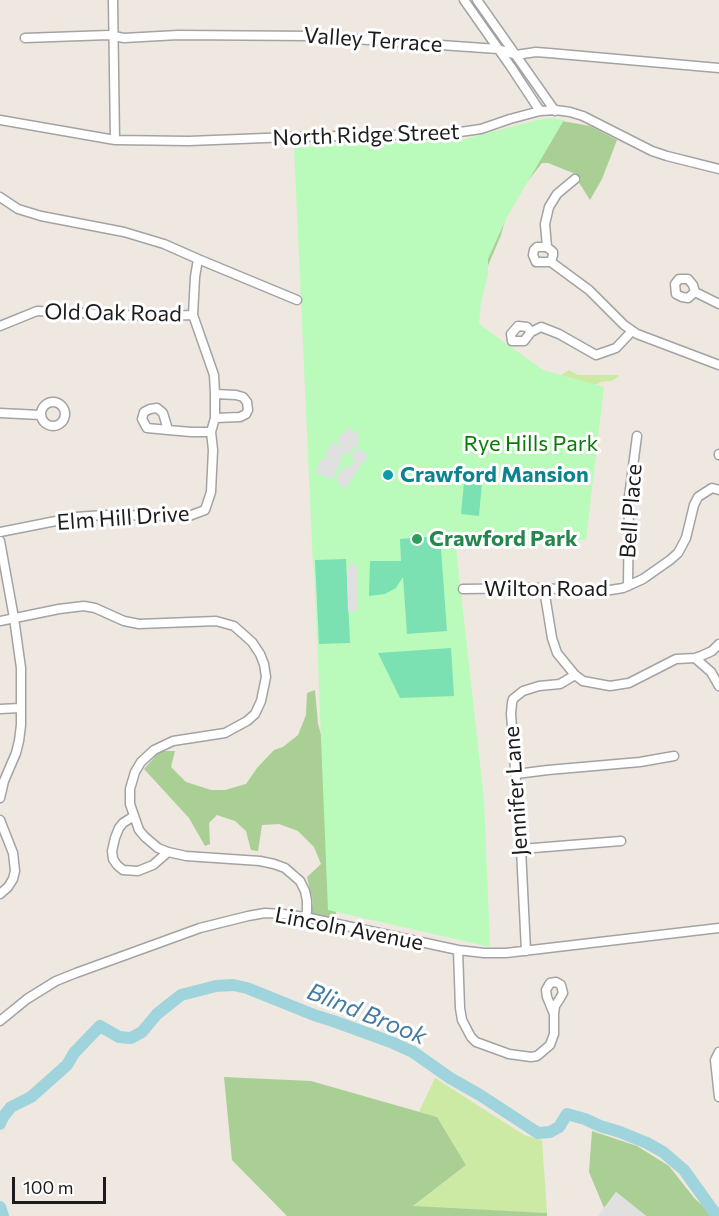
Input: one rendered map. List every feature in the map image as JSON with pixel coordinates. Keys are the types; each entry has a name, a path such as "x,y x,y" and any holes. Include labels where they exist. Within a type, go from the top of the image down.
{"street":[{"path":"113,0 116,140"},
{"path":"464,0 540,111"},
{"path":"477,0 555,111"},
{"name":"Valley Terrace","path":"25,38 114,36 124,38 178,35 312,36 498,49 516,55 536,52 719,68"},
{"name":"North Ridge Street","path":"0,120 116,140 189,141 446,135 481,129 540,111 570,112 583,116 652,151 719,169"},
{"path":"547,247 545,224 549,207 557,194 575,179"},
{"path":"0,197 18,209 41,216 123,232 164,244 297,300"},
{"path":"547,263 553,252 547,247 537,247 533,255 536,262 547,263 589,290 632,331 648,340 719,365"},
{"name":"Elm Hill Drive","path":"0,532 76,517 189,516 205,510 211,492 213,450 211,432 215,394 214,375 193,315 198,259"},
{"path":"695,292 719,304"},
{"name":"Old Oak Road","path":"0,326 37,311 146,316 193,315"},
{"path":"531,332 541,327 559,334 596,355 616,348 632,331"},
{"path":"214,418 240,417 248,410 247,402 243,397 215,394"},
{"path":"0,412 41,415"},
{"path":"168,430 211,432"},
{"name":"Bell Place","path":"628,585 629,497 637,436"},
{"name":"Wilton Road","path":"463,589 544,588 604,591 623,588 643,579 678,553 686,538 698,497 712,488 719,490"},
{"path":"0,541 21,668 19,741 0,798"},
{"path":"544,588 552,638 557,653 583,681 610,686 629,683 676,659 695,658 711,651 719,644"},
{"path":"0,621 76,606 90,606 124,621 139,624 216,621 234,626 252,642 260,654 266,677 261,701 255,714 225,733 173,741 154,750 141,762 135,772 130,789 130,804 139,830 158,848 186,856 260,861 285,868 300,881 305,891 307,901 305,917"},
{"path":"695,658 711,672 719,686"},
{"name":"Jennifer Lane","path":"526,951 511,714 513,699 523,691 539,686 560,684 575,675"},
{"path":"0,709 20,708"},
{"path":"516,774 640,762 674,756"},
{"path":"134,816 123,823 115,838 112,852 117,865 123,870 138,871 153,865 168,852"},
{"path":"0,820 15,863 13,879 0,894"},
{"path":"521,849 621,841"},
{"name":"Lincoln Avenue","path":"0,1021 22,1002 56,981 200,928 265,913 305,917 458,950 490,953 526,951 719,928"},
{"path":"458,950 462,1020 476,1042 509,1054 537,1056 550,1045 554,1034 554,1014"},
{"path":"717,1056 719,1097"}],"green space":[{"name":"Crawford Park","path":"551,118 564,120 507,217 488,259 488,275 481,302 479,324 543,370 604,387 586,540 455,539 484,799 490,947 328,910 294,147 461,140"},
{"path":"556,120 590,126 617,140 602,179 590,200 573,173 548,163 542,163 509,205 501,235 484,275 330,250"},
{"path":"569,370 578,375 619,375 611,381 593,386 541,388"},
{"path":"464,482 482,483 479,516 461,514"},
{"path":"440,536 447,631 407,634 403,577 396,588 385,594 369,596 370,561 401,561 400,539"},
{"path":"346,559 350,643 319,644 315,560"},
{"path":"451,648 454,696 400,698 378,653"},
{"path":"315,690 318,724 328,758 336,868 336,920 311,913 313,902 307,877 321,864 314,847 298,831 279,824 262,825 258,851 251,850 246,831 235,821 217,815 209,823 210,844 205,846 189,818 144,769 160,751 175,751 171,767 186,782 211,790 225,790 246,784 274,750 283,747 298,735 306,715 307,693"},
{"path":"224,1077 311,1081 437,1117 466,1165 413,1206 547,1213 547,1216 287,1216 232,1160"},
{"path":"435,1078 524,1135 542,1140 547,1213 412,1207 466,1165 437,1117 419,1112"},
{"path":"592,1131 637,1146 669,1166 695,1199 715,1216 646,1216 616,1192 604,1208 589,1172"}],"shaded area":[{"path":"349,427 353,432 357,430 359,434 357,438 360,442 345,457 339,456 342,460 332,479 315,473 322,458 327,459 328,456 325,454 333,442 339,446 337,439"},
{"path":"358,448 368,458 361,464 345,488 336,478 345,466 350,467 355,461 351,456"},
{"path":"353,563 358,569 358,610 348,612 347,567"},
{"path":"616,1192 646,1216 598,1216"}],"waterway":[{"name":"Blind Brook","path":"0,1124 11,1107 31,1097 67,1065 74,1053 100,1026 119,1037 131,1038 142,1032 157,1014 181,995 216,986 233,985 247,988 413,1052 538,1133 550,1132 559,1127 567,1114 647,1143 663,1152 684,1170 717,1216"},
{"name":"Blind Brook","path":"0,1207 3,1216"}],"place":[{"name":"Crawford Mansion","path":"388,475"},
{"name":"Crawford Park","path":"417,539"}],"park label":[{"name":"Rye Hills Park","path":"531,444"}]}
